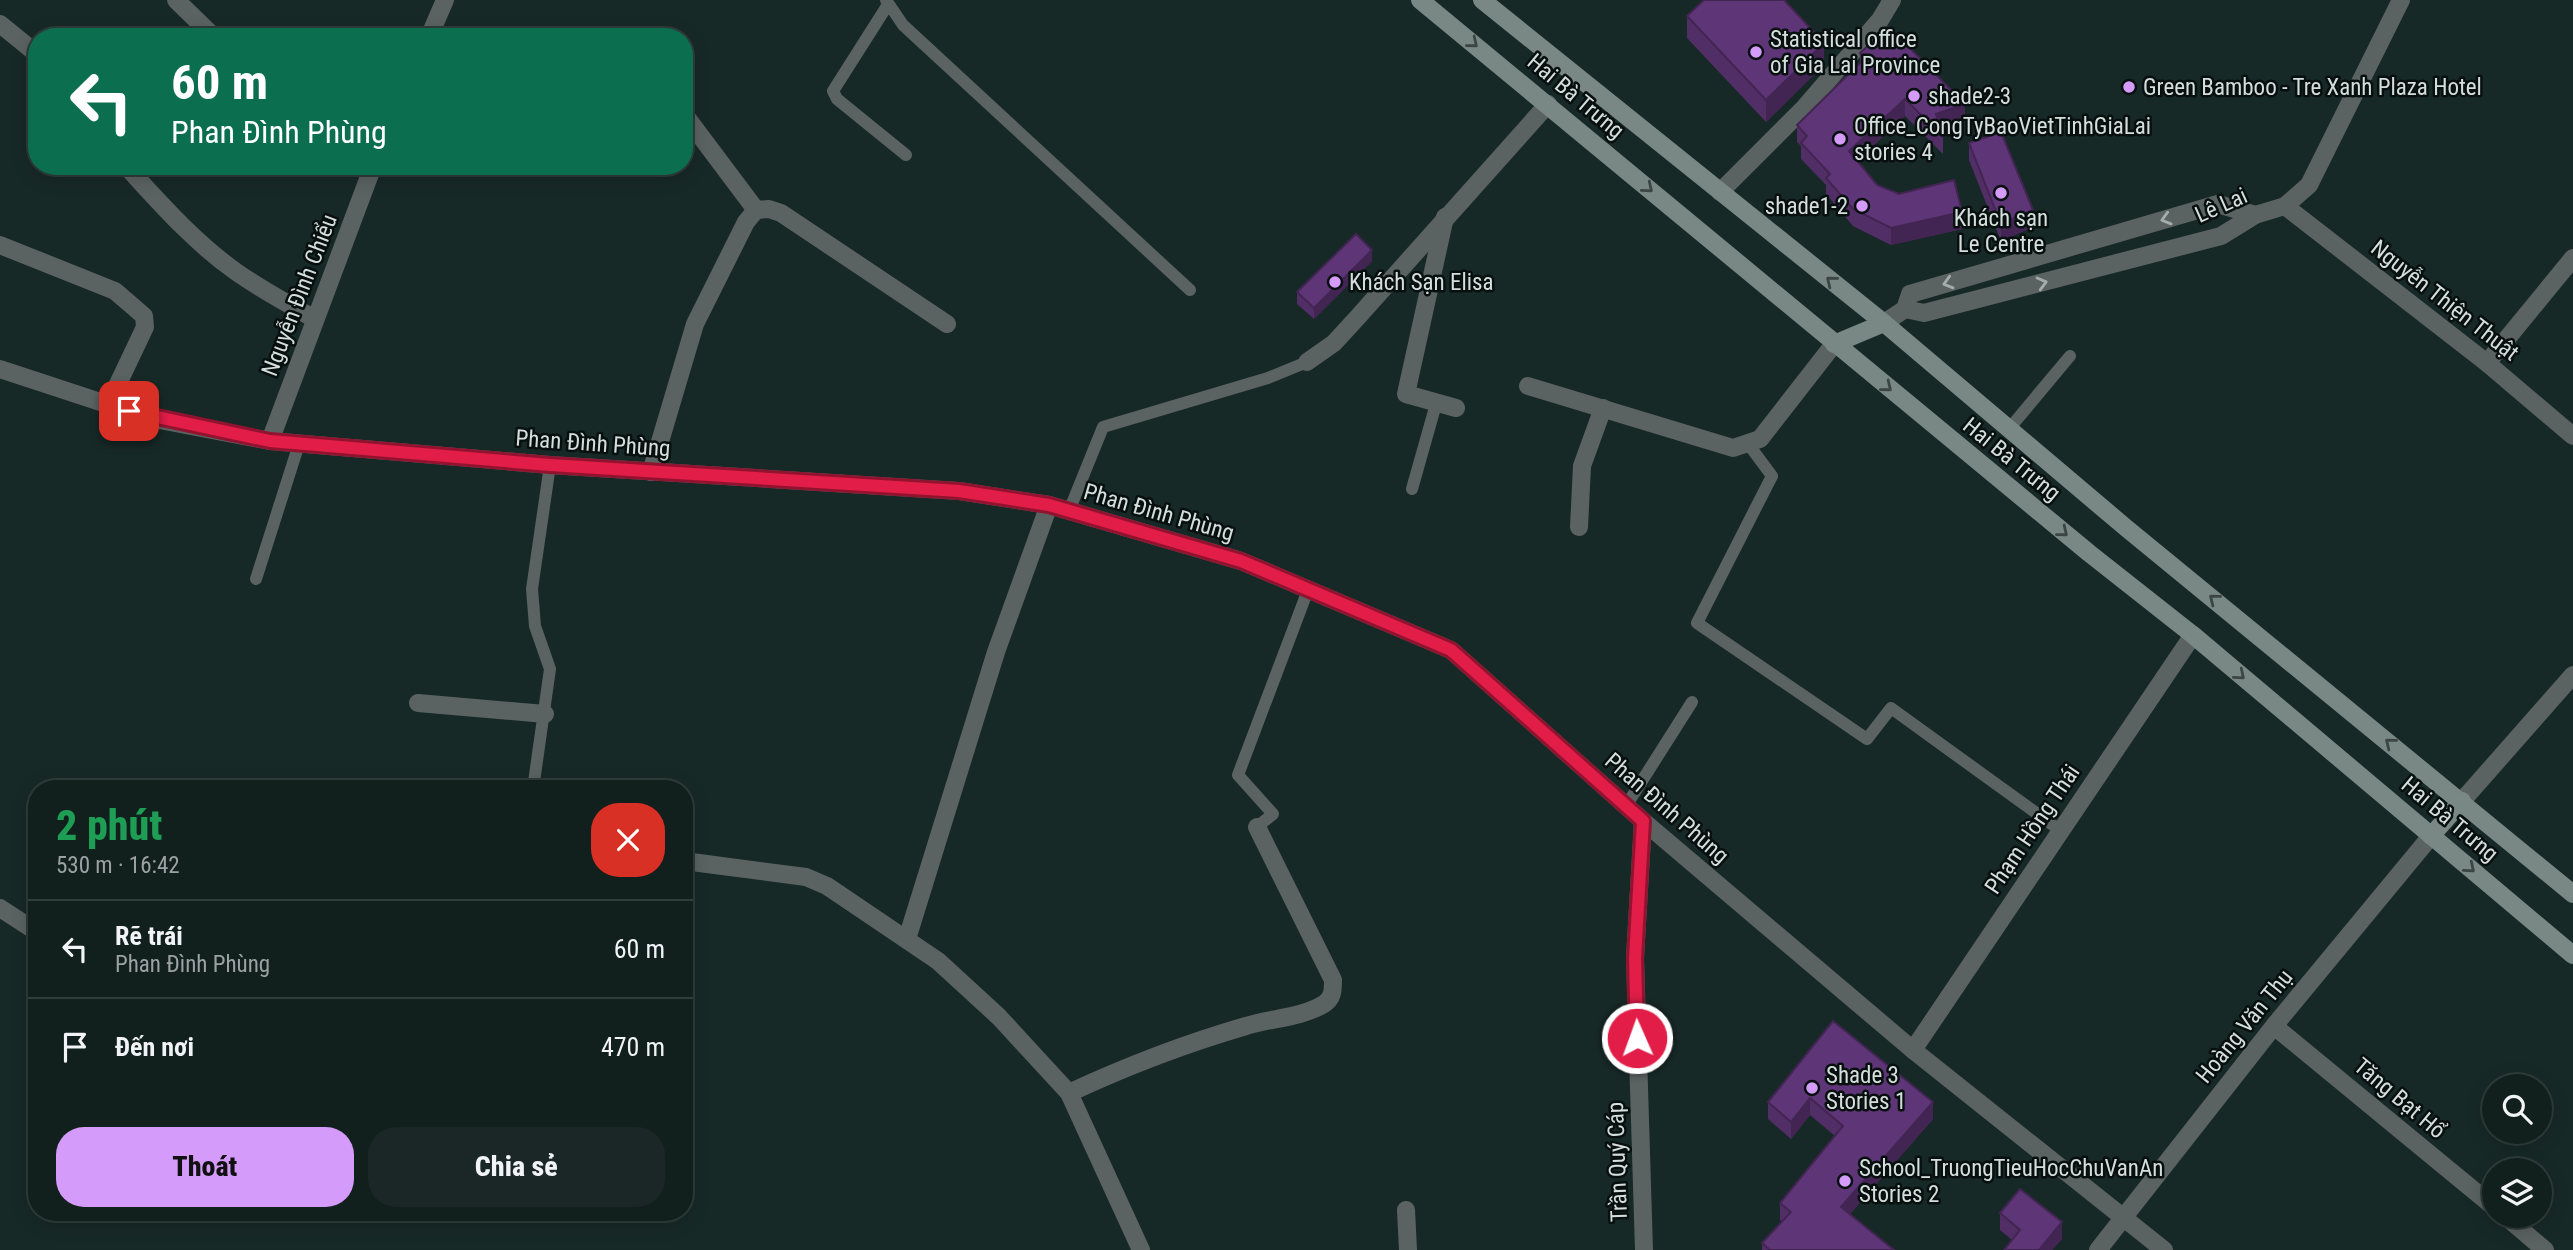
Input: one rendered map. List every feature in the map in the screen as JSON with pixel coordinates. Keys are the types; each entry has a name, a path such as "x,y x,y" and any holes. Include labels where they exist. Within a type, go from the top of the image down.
{"main road":[{"name":"Hai Bà Trưng","path":"1420,0 1834,344 2193,635 2573,955"},
{"name":"Hai Bà Trưng","path":"1482,0 1884,323 2573,894"},
{"path":"1834,344 1884,323"},
{"path":"2431,836 2462,801"}],"street":[{"path":"176,0 205,28"},
{"path":"433,28 445,0"},
{"path":"1720,192 1805,107 1880,20 1892,0"},
{"name":"Lê Lai","path":"1905,309 1924,313 2221,236 2256,215 2285,206 2309,185 2401,0"},
{"path":"0,24 28,47"},
{"path":"1307,362 1334,343 1548,104"},
{"path":"693,126 756,210"},
{"path":"134,175 170,215 212,254 255,285 313,318"},
{"name":"Nguyễn Đình Chiểu","path":"270,441 367,175"},
{"path":"1884,323 1905,309 1910,294 2218,204 2256,215"},
{"name":"Nguyễn Thiện Thuật","path":"2285,206 2487,363 2573,436"},
{"path":"651,472 695,324 746,222 756,210 768,209 781,213 947,324"},
{"path":"1445,216 1406,394 1456,408"},
{"path":"0,245 115,291 144,316 145,327 108,405"},
{"path":"2487,363 2573,258"},
{"path":"1528,386 1733,448 1749,445 1760,439 1834,344"},
{"name":"Phan Đình Phùng","path":"0,369 149,418 270,441 550,465 959,491 1049,505 1241,561 1451,650 1643,821 1913,1050 2164,1250"},
{"path":"1579,527 1578,496 1582,466 1588,440 1603,408"},
{"path":"907,939 996,652 1049,505"},
{"name":"Phạm Hồng Thái","path":"1913,1050 2193,635"},
{"path":"2462,801 2573,675"},
{"path":"418,703 545,714"},
{"name":"Trần Quý Cáp","path":"1643,821 1635,958 1644,1250"},
{"path":"1069,1093 1150,1056 1248,1025 1310,1011 1327,1002 1333,992 1333,980 1257,827"},
{"name":"Hoàng Văn Thụ","path":"2098,1250 2274,1026 2431,836"},
{"path":"693,862 806,877 827,886 937,961 999,1017 1069,1093 1142,1250"},
{"path":"0,908 28,926"},
{"name":"Tăng Bạt Hổ","path":"2274,1026 2482,1197"},
{"path":"1406,1210 1408,1250"},
{"path":"2518,1228 2545,1250"}],"lane":[{"path":"906,155 837,99 832,91 886,3 903,25 1190,290"},
{"path":"2009,429 2070,356"},
{"path":"1069,511 1103,427 1268,378 1307,362"},
{"path":"1412,489 1436,404"},
{"path":"256,579 299,444"},
{"path":"1749,445 1772,476 1697,623 1867,739 1891,708 2061,831"},
{"path":"534,780 550,669 535,626 532,589 550,465"},
{"path":"1257,827 1273,814 1238,775 1308,590"},
{"path":"1626,806 1692,702"}],"building":[{"name":"Statistical office of Gia Lai Province","path":"1704,0 1784,0 1824,43 1766,100 1687,16"},
{"path":"1889,27 1965,104 1936,114 1943,137 1905,99 1849,151 1877,185 1899,194 1954,180 1962,212 1891,228 1853,209 1826,178 1830,174 1801,143 1807,136 1797,125 1865,58 1860,53"},
{"name":"Khách sạn Le Centre","path":"2001,132 2033,210 2001,224 1969,143"},
{"path":"1356,234 1372,250 1314,308 1297,292"},
{"path":"1833,1021 1933,1102 1841,1207 1894,1250 1770,1250 1762,1243 1791,1212 1780,1203 1843,1126 1810,1098 1791,1122 1768,1102"},
{"path":"2020,1189 2062,1222 2039,1250 2004,1250 2020,1230 2000,1213"}],"place":[{"name":"Statistical office of Gia Lai Province","path":"1756,52"},
{"name":"Green Bamboo - Tre Xanh Plaza Hotel","path":"2129,87"},
{"name":"shade2-3","path":"1914,96"},
{"name":"Office_CongTyBaoVietTinhGiaLai stories 4","path":"1840,139"},
{"name":"Khách sạn Le Centre","path":"2001,193"},
{"name":"shade1-2","path":"1862,206"},
{"name":"Khách Sạn Elisa","path":"1335,282"},
{"name":"Shade 3 Stories 1","path":"1812,1088"},
{"name":"School_TruongTieuHocChuVanAn Stories 2","path":"1845,1181"}],"route":[{"path":"129,411 149,418 246,437 299,444 550,465 959,491 1049,505 1241,561 1451,650 1643,821 1635,958 1637,1038"}]}
